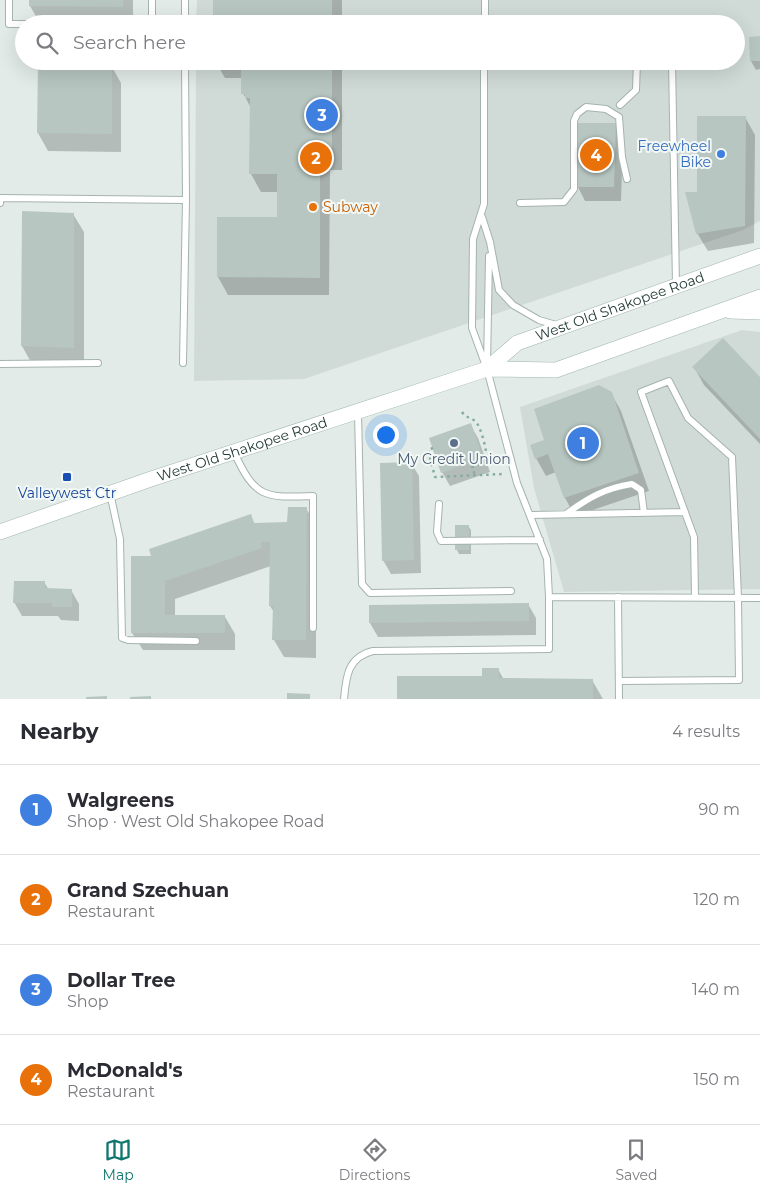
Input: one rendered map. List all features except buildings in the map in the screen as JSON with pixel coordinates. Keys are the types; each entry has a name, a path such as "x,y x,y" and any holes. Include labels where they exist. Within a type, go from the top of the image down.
{"main road":[{"name":"West Old Shakopee Road","path":"487,369 517,343 758,256"},
{"name":"West Old Shakopee Road","path":"0,532 110,493 487,369 556,370 760,297"},
{"path":"723,310 760,312"}],"lane":[{"path":"9,0 9,24 15,24"},
{"path":"152,0 152,15"},
{"path":"185,0 185,15"},
{"path":"484,15 485,0"},
{"path":"183,363 186,200 185,70"},
{"path":"344,699 348,673 352,663 361,654 372,651 549,650 547,559 514,473 487,369 472,328 474,239 482,217 484,204 484,70"},
{"path":"620,105 636,90 637,70"},
{"path":"672,70 676,286"},
{"path":"520,203 564,202 574,190 574,121 577,114 586,108 606,109 619,117 622,157 627,179"},
{"path":"0,203 0,198 186,200"},
{"path":"482,217 490,242 499,290 513,305 539,320 562,327"},
{"path":"487,369 490,242"},
{"path":"0,364 98,363"},
{"path":"619,681 738,680 738,598 732,457 688,418 669,381 641,392 694,537 695,597"},
{"path":"358,412 362,584 370,593 511,591"},
{"path":"234,452 251,486 261,492 290,497 313,496 313,628"},
{"path":"566,514 590,496 612,487 632,484 641,490 644,513"},
{"path":"110,493 120,539 122,638 128,640 196,641"},
{"path":"439,504 437,532 441,541 540,540"},
{"path":"531,515 685,512"},
{"path":"549,597 760,598"},
{"path":"618,597 619,699"}],"path":[{"path":"462,412 478,425 488,454 486,461 472,467 475,475"},
{"path":"433,448 428,450 435,477 514,473"}],"shaded area":[{"path":"197,0 760,0 760,221 743,230 304,379 194,381 196,70 745,70 745,15 196,15"},
{"path":"742,330 760,332 760,589 564,592 534,488 520,407"}],"place":[{"name":"Dollar Tree","path":"322,115"},
{"name":"Freewheel Bike","path":"721,154"},
{"name":"McDonald's","path":"596,155"},
{"name":"Grand Szechuan","path":"316,158"},
{"name":"Subway","path":"313,207"},
{"name":"My Credit Union","path":"454,443"},
{"name":"Walgreens","path":"583,443"},
{"name":"Valleywest Ctr","path":"67,477"}]}
